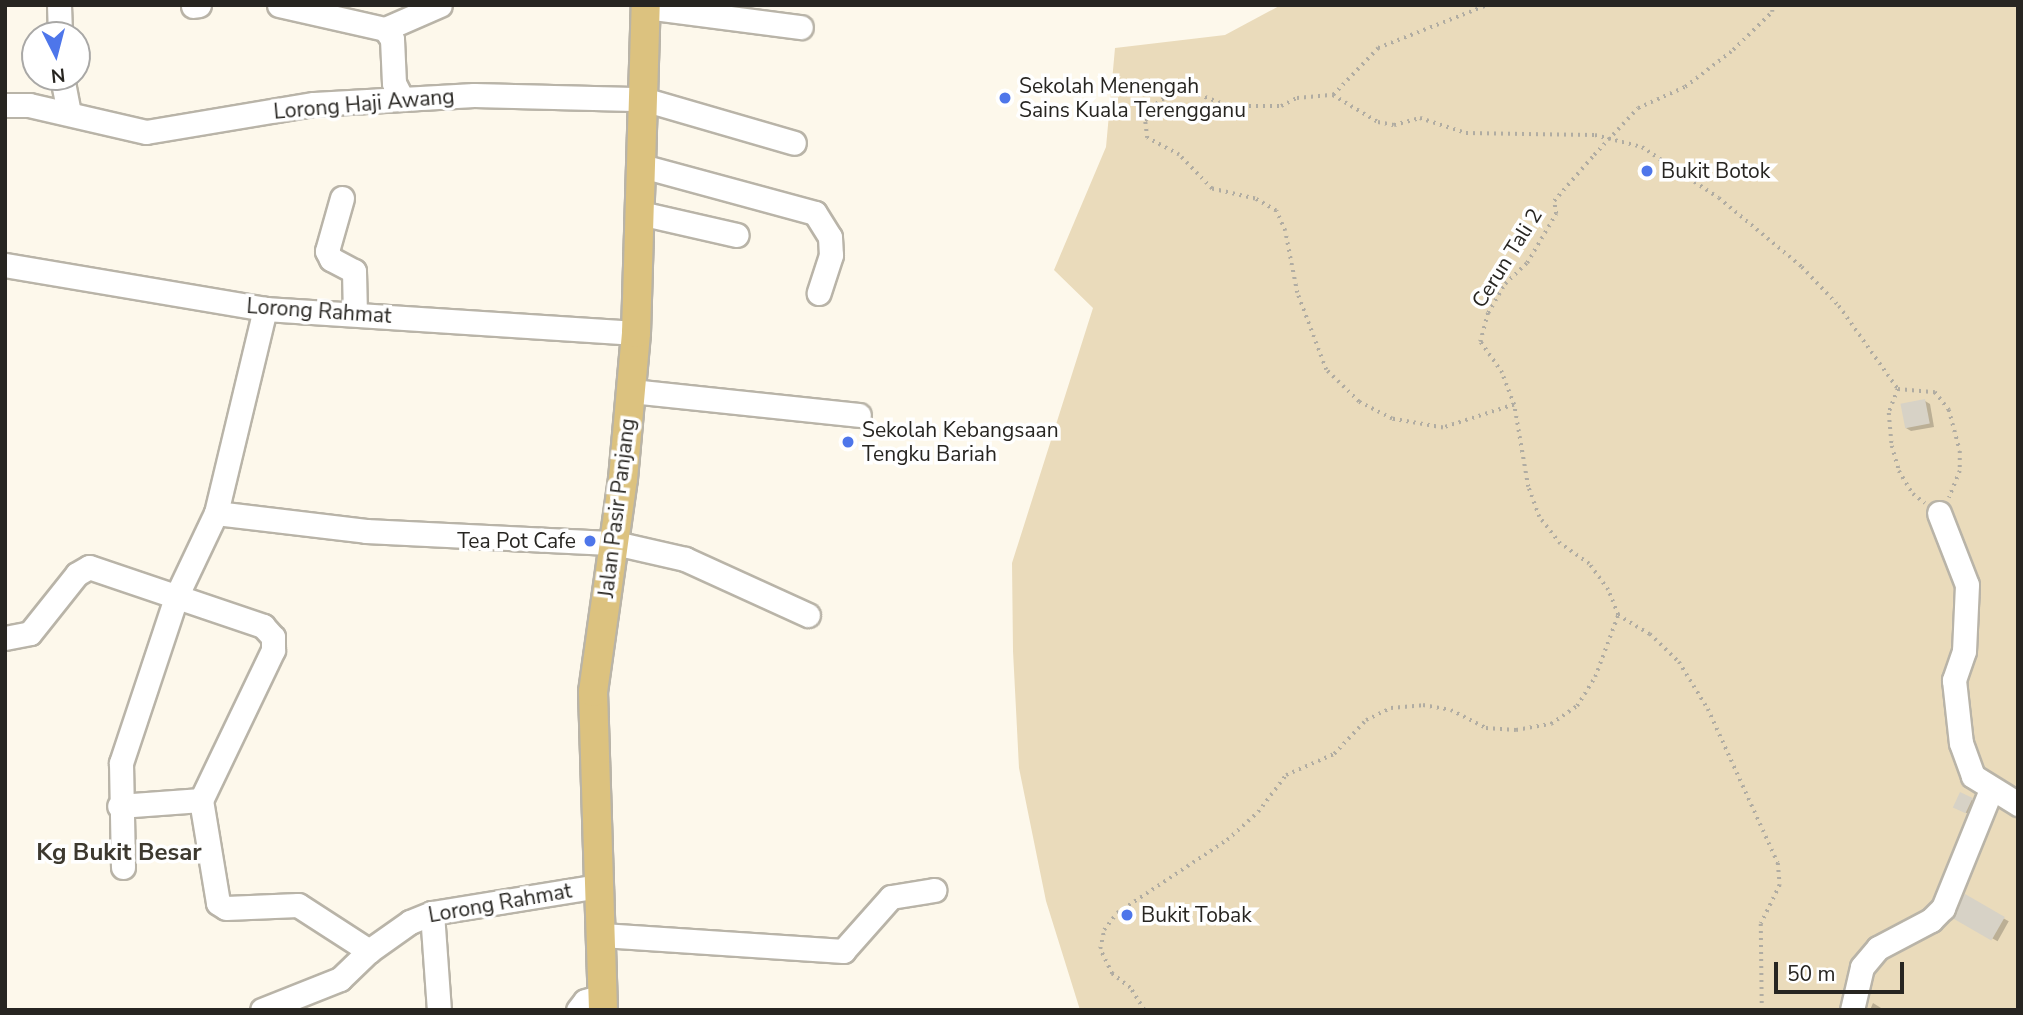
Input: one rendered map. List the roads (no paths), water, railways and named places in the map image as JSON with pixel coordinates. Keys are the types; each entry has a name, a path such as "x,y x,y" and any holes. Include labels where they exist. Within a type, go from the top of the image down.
{"main road":[{"name":"Jalan Pasir Panjang","path":"603,1003 593,692 615,542 636,332 646,6"}],"street":[{"path":"193,6 199,5"},
{"path":"279,5 385,29 440,5"},
{"path":"646,6 801,27"},
{"path":"385,29 392,39 394,83 402,99"},
{"path":"65,91 69,113"},
{"name":"Lorong Haji Awang","path":"5,105 69,113 146,132 314,104 474,95 643,99 794,143"},
{"path":"642,166 815,213 825,222 830,246 819,293"},
{"path":"342,198 327,251 331,259 354,271 355,314"},
{"path":"640,214 737,235"},
{"name":"Lorong Rahmat","path":"5,265 265,309 636,332"},
{"path":"123,867 119,806 121,763 177,595 216,513 265,309"},
{"path":"631,391 859,415"},
{"path":"216,513 366,531 615,542 697,564 808,615"},
{"path":"1939,513 1967,585 1964,651 1955,680 1961,743 1973,776 2018,804"},
{"path":"5,638 30,633 77,574 89,567 263,626 273,637 273,650 201,800 218,903 226,908 298,905 369,951"},
{"path":"1852,1010 1862,967 1878,948 1931,920 1943,908 1992,790"},
{"path":"119,806 201,800"},
{"name":"Lorong Rahmat","path":"262,1010 340,979 369,951 410,922 432,913 598,886"},
{"path":"602,935 843,951 891,897 934,890"},
{"path":"432,913 439,1010"},
{"path":"578,1010 585,1001 603,1003"}],"place":[{"name":"Sekolah Menengah Sains Kuala Terengganu","path":"1005,98"},
{"name":"Bukit Botok","path":"1647,171"},
{"name":"Sekolah Kebangsaan Tengku Bariah","path":"848,442"},
{"name":"Tea Pot Cafe","path":"590,541"},
{"name":"Bukit Tobak","path":"1127,915"}],"district":[{"name":"Kg Bukit Besar","path":"119,853"}]}
